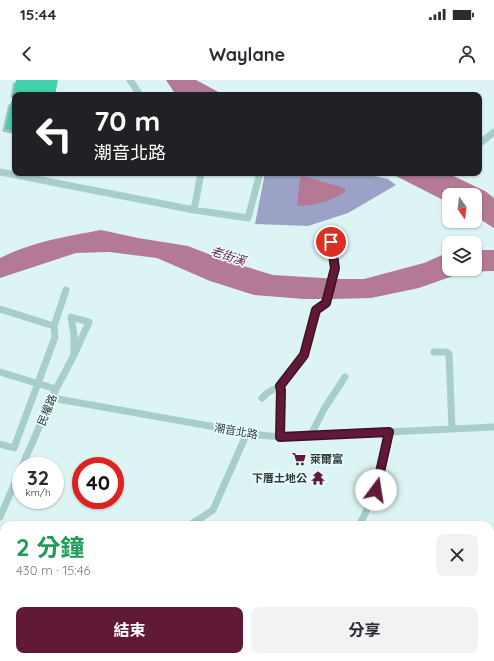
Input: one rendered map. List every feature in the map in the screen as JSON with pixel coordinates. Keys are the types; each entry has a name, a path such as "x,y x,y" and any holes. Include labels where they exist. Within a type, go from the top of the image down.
{"street":[{"path":"130,80 138,92"},
{"path":"482,142 494,132"},
{"path":"0,172 12,174"},
{"path":"20,176 194,210 248,218 259,176"},
{"path":"194,210 201,176"},
{"path":"262,398 267,393 280,386 304,355 316,310 326,303 335,268 328,230"},
{"path":"0,444 14,448 55,337 54,326 66,290"},
{"path":"0,309 54,326"},
{"name":"民權路","path":"26,457 56,389 74,355 89,322 71,317 74,335 74,355"},
{"path":"434,352 446,352 449,354 452,429"},
{"path":"0,372 56,389"},
{"path":"311,435 324,409 345,377"},
{"path":"280,386 280,437"},
{"name":"潮音北路","path":"52,398 247,433 280,437 494,427"},
{"path":"362,521 376,490 389,432"},
{"path":"196,521 212,510 247,433"},
{"path":"0,517 12,490"}],"shaded area":[{"path":"166,80 196,80 218,92 174,92"},
{"path":"264,176 374,176 388,179 396,185 348,213 308,226 255,224"},
{"path":"303,176 341,187 345,189 345,192 322,202 297,206 300,179"},
{"path":"396,176 453,176 479,188 442,188 442,199"},
{"path":"482,190 494,198 494,228 482,220"},
{"path":"101,230 188,246 221,259 273,275 338,279 364,279 424,263 442,255 442,276 453,276 419,288 371,298 304,299 254,295 210,281 157,258 109,252 76,253 0,278 0,258 25,247 62,237"},
{"path":"482,250 494,250 494,271 482,271"}],"building":[{"path":"16,80 58,80 56,92 14,92"},
{"path":"11,102 12,130 5,129"}],"place":[{"name":"萊爾富","path":"299,459"},
{"name":"下厝土地公","path":"318,478"}],"route":[{"path":"331,242 335,268 326,303 316,310 304,355 280,386 280,437 389,432 376,490"}],"water label":[{"name":"老街溪","path":"228,256"}]}
